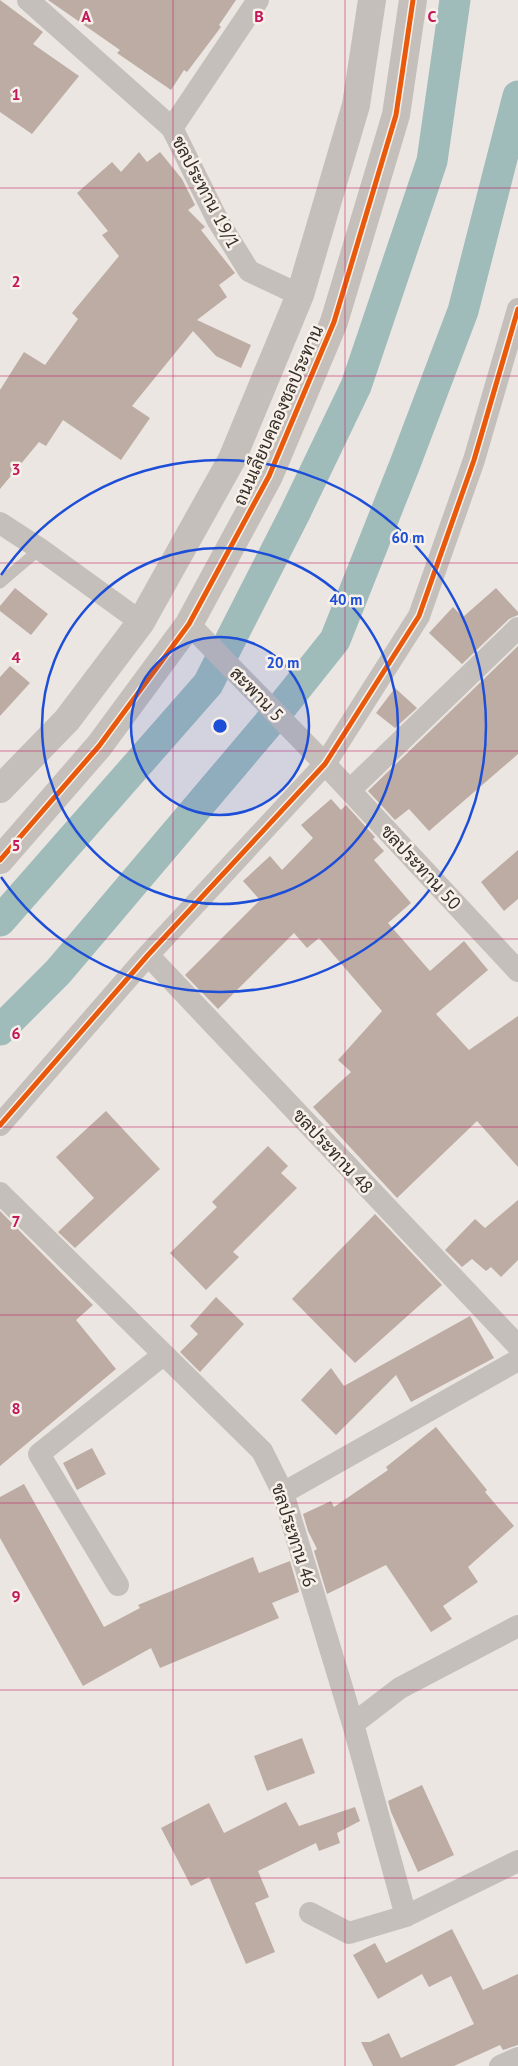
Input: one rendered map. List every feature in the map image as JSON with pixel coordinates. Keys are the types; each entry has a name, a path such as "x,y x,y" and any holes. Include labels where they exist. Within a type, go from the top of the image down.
{"street":[{"path":"172,128 258,0"},
{"name":"ถนนเลียบคลองชลประทาน","path":"0,789 67,720 141,622 232,458 300,295 356,105 372,0"},
{"name":"ถนนเลียบคลองชลประทาน","path":"0,860 99,746 189,624 269,476 334,322 396,115 413,0"},
{"name":"ชลประทาน 19/1","path":"41,5 172,128 218,221 249,271 300,295"},
{"path":"0,1125 148,955 324,764 418,616 474,460 518,308"},
{"path":"0,523 40,549 141,622"},
{"name":"สะพาน 5","path":"189,624 324,764"},
{"path":"350,790 518,628"},
{"name":"ชลประทาน 50","path":"324,764 518,971"},
{"name":"ชลประทาน 48","path":"148,955 518,1346"},
{"name":"ชลประทาน 46","path":"0,1193 262,1451 282,1493 353,1724 406,1916"},
{"path":"118,1585 39,1454 163,1355"},
{"path":"282,1493 518,1360"},
{"path":"353,1724 400,1688 518,1626"},
{"path":"310,1913 349,1933 406,1916 518,1861"},
{"path":"500,2066 518,2058"}],"lane":[{"path":"0,583 40,549"}],"building":[{"path":"0,0 43,32 33,44 79,76 32,134 0,112"},
{"path":"48,0 236,0 219,25 221,27 187,72 184,70 171,90 117,53 120,50"},
{"path":"139,152 147,162 160,152 182,179 195,205 188,210 205,227 201,230 235,273 219,285 227,297 197,320 251,345 241,368 216,356 193,331 132,406 150,418 121,460 63,420 46,446 39,442 0,489 0,390 24,352 45,365 78,319 72,313 119,256 102,235 108,231 77,193 112,162 121,172"},
{"path":"15,588 48,614 31,635 0,611 0,606"},
{"path":"496,588 518,612 518,615 509,619 462,664 429,633 453,607 463,617"},
{"path":"518,646 518,754 429,831 409,809 395,820 368,791"},
{"path":"10,666 30,683 0,716 0,677"},
{"path":"395,688 417,708 395,728 376,713"},
{"path":"331,799 341,810 346,805 375,837 373,839 384,851 374,860 411,903 388,923 430,971 464,941 488,970 436,1014 469,1050 518,1016 518,1167 477,1121 397,1198 313,1107 351,1072 338,1060 382,1011 319,938 307,948 294,933 218,1009 185,975 260,900 243,881 270,856 282,870 313,838 301,825"},
{"path":"518,850 518,899 504,911 481,882"},
{"path":"106,1111 160,1169 75,1248 58,1232 94,1198 56,1157"},
{"path":"268,1146 288,1166 281,1173 297,1188 233,1252 239,1257 206,1290 170,1253 217,1207 212,1202"},
{"path":"518,1200 518,1260 501,1277 491,1267 486,1271 472,1259 462,1267 445,1250 475,1219 485,1228"},
{"path":"0,1211 93,1305 76,1320 116,1369 0,1466"},
{"path":"375,1214 442,1285 355,1363 292,1299"},
{"path":"216,1297 244,1324 200,1372 180,1352 198,1334 190,1326"},
{"path":"470,1316 494,1358 411,1402 396,1375 336,1435 301,1400 331,1368 344,1386"},
{"path":"436,1427 487,1490 485,1492 514,1526 468,1567 478,1582 443,1606 452,1619 431,1632 386,1565 327,1594 314,1551 317,1549 308,1531 303,1514 331,1501 334,1507 388,1470 386,1467"},
{"path":"92,1448 106,1474 77,1490 63,1463"},
{"path":"24,1484 104,1627 140,1608 138,1605 253,1557 259,1573 290,1561 299,1592 272,1603 279,1618 160,1668 151,1648 83,1686 0,1538 0,1497"},
{"path":"302,1738 315,1773 267,1791 254,1756"},
{"path":"422,1785 454,1855 418,1872 391,1812 388,1801"},
{"path":"286,1802 299,1826 355,1807 360,1821 337,1833 340,1843 319,1851 316,1843 258,1871 269,1897 255,1903 275,1952 246,1964 209,1877 191,1886 161,1828 209,1803 224,1833"},
{"path":"452,1929 483,1990 518,1974 518,2045 503,2050 500,2045 454,2066 373,2066 361,2042 370,2042 389,2033 401,2058 474,2024 451,1976 429,1987 422,1974 378,1999 353,1955 375,1943 386,1963"}],"waterway":[{"path":"0,921 208,684 295,513 356,386 432,161 455,0"},
{"path":"0,1030 58,972 268,724 335,640 463,311 518,96"}],"cycle path":[{"path":"0,860 99,746 189,624 269,476 334,322 396,115 413,0"},
{"path":"0,1125 148,955 325,764 419,616 474,460 518,309"}]}
